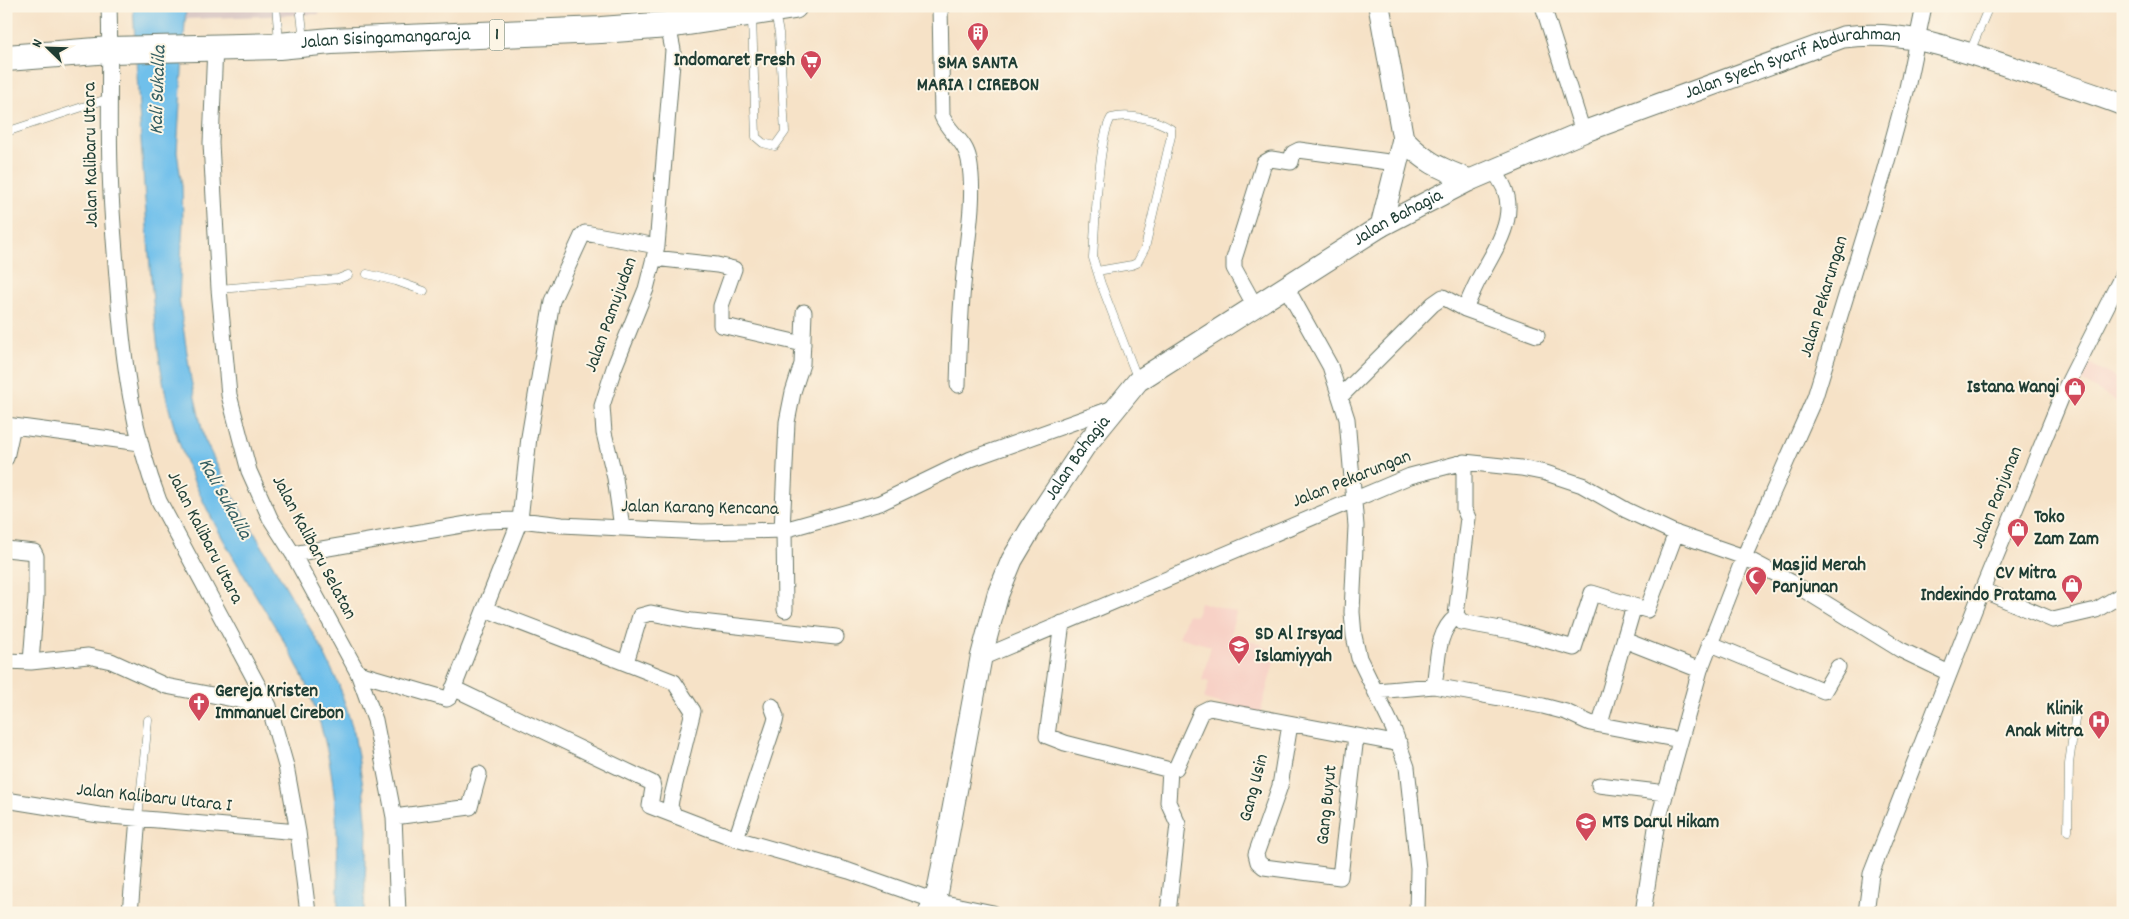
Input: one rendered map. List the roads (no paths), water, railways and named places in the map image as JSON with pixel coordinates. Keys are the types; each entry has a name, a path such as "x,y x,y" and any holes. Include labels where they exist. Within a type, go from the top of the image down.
{"highway":[{"name":"Jalan Sisingamangaraja","path":"6,58 120,49 292,45 668,25 773,10"}],"main road":[{"path":"1379,6 1403,139 1381,226"},
{"name":"Jalan Syech Syarif Abdurahman","path":"1470,180 1583,132 1843,37 1870,34 1917,39 1969,54 2123,105"},
{"path":"1403,139 1422,158 1436,167 1470,180"},
{"name":"Jalan Bahagia","path":"932,907 981,658 998,594 1012,560 1085,446 1138,381 1381,226 1470,180"}],"street":[{"name":"Jalan Kalibaru Utara","path":"109,6 120,49 110,98 110,169 122,348 140,443 147,470 159,500 269,706 286,766 298,832 308,913"},
{"path":"940,6 942,116 945,125 953,130 962,143 970,163 971,201 962,293 958,386"},
{"path":"1543,6 1583,132"},
{"name":"Jalan Pekarungan","path":"1642,913 1656,828 1700,670 1744,557 1815,397 1884,172 1907,88 1924,6"},
{"name":"Jalan Pamujudan","path":"622,528 618,494 604,433 602,406 616,362 646,289 655,252 673,50 668,25"},
{"name":"Jalan Kalibaru Selatan","path":"206,46 219,289 229,395 250,471 270,518 293,554 358,673 375,720 394,817 398,913"},
{"path":"1255,306 1234,268 1234,259 1264,163 1271,159 1291,162 1294,153 1299,150 1396,163"},
{"path":"1465,309 1483,271 1500,244 1509,214 1508,195 1493,171"},
{"path":"358,673 447,699 453,688 520,520 529,437 550,308 585,233 655,252 734,269 721,306 721,325 803,344"},
{"name":"Jalan Panjunan","path":"1866,913 1871,874 1982,590 2074,374 2123,274"},
{"path":"1286,287 1328,361 1347,419 1355,499 1355,569 1352,612 1359,658 1400,744 1407,767 1418,869 1417,913"},
{"path":"1340,396 1433,304 1443,297 1465,309 1537,336"},
{"path":"785,610 783,530 787,422 793,392 802,364 804,312"},
{"name":"Jalan Karang Kencana","path":"293,554 485,520 520,520 562,525 702,532 783,530 880,503 970,459 1116,407"},
{"path":"6,458 10,425 140,443"},
{"path":"1434,686 1441,637 1449,623 1456,617 1468,518 1464,509 1464,462"},
{"name":"Jalan Pekarungan","path":"981,658 1410,476 1464,462 1521,468 1546,473 1582,485 1626,510 1676,533 1744,557"},
{"path":"1456,617 1462,622 1517,632 1574,648 1592,593 1647,610 1676,533"},
{"path":"6,549 34,552 36,556 36,597 31,662"},
{"path":"1744,557 1791,582 1901,650 1949,673"},
{"path":"1982,590 2052,620 2096,610 2123,594"},
{"path":"1600,724 1634,606"},
{"path":"485,609 674,682 693,711 671,800 670,807 674,814"},
{"path":"623,662 627,659 640,616 647,612 692,621 836,637"},
{"path":"1062,623 1048,736 1065,743 1170,770 1176,768 1202,712 1207,709 1400,744"},
{"path":"1624,640 1700,670"},
{"path":"1709,643 1824,691 1838,667"},
{"path":"6,661 31,662 88,656 111,661 166,686 269,706"},
{"path":"1376,691 1434,686 1543,706 1600,724 1680,740"},
{"path":"453,688 652,783 650,806 666,813 674,814 736,839 849,871 932,907 993,913"},
{"path":"736,839 775,722 772,706"},
{"name":"Gang Usin","path":"1290,724 1280,786 1257,851 1258,862 1264,867 1340,878"},
{"name":"Gang Buyut","path":"1340,878 1356,736"},
{"path":"1168,913 1178,824 1168,802 1170,770"},
{"path":"394,817 470,807 479,774"},
{"path":"1598,785 1666,793"},
{"name":"Jalan Kalibaru Utara I","path":"7,802 99,815 298,832"},
{"path":"130,913 138,818"}],"lane":[{"path":"276,6 292,45"},
{"path":"292,45 300,6"},
{"path":"1969,54 1989,6"},
{"path":"773,10 779,33 785,132 775,146 763,143 756,137 773,10"},
{"path":"6,132 110,98"},
{"path":"1097,271 1137,263 1145,248 1171,136 1171,129 1161,122 1120,115 1111,118 1105,127 1093,258 1097,271 1138,381"},
{"path":"366,274 396,281 424,291"},
{"path":"219,289 338,279 348,275"},
{"path":"2068,831 2069,764 2076,712"},
{"path":"138,818 148,720"}],"water":[{"name":"Kali Sukalila","path":"133,6 186,6 177,152 182,186 183,221 179,299 191,380 204,438 226,484 322,649 339,685 354,733 363,786 367,830 364,913 338,913 338,852 334,794 330,766 316,709 304,680 280,634 230,552 210,515 184,456 171,416 162,374 154,310 145,202"}],"place":[{"name":"SMA SANTA MARIA 1 CIREBON","path":"978,52"},
{"name":"Indomaret Fresh","path":"811,80"},
{"name":"Istana Wangi","path":"2075,407"},
{"name":"Toko Zam Zam","path":"2018,548"},
{"name":"Masjid Merah Panjunan","path":"1756,596"},
{"name":"CV Mitra Indexindo Pratama","path":"2072,604"},
{"name":"SD Al Irsyad Islamiyyah","path":"1239,665"},
{"name":"Gereja Kristen Immanuel Cirebon","path":"199,722"},
{"name":"Klinik Anak Mitra","path":"2099,740"},
{"name":"MTS Darul Hikam","path":"1586,842"}]}
